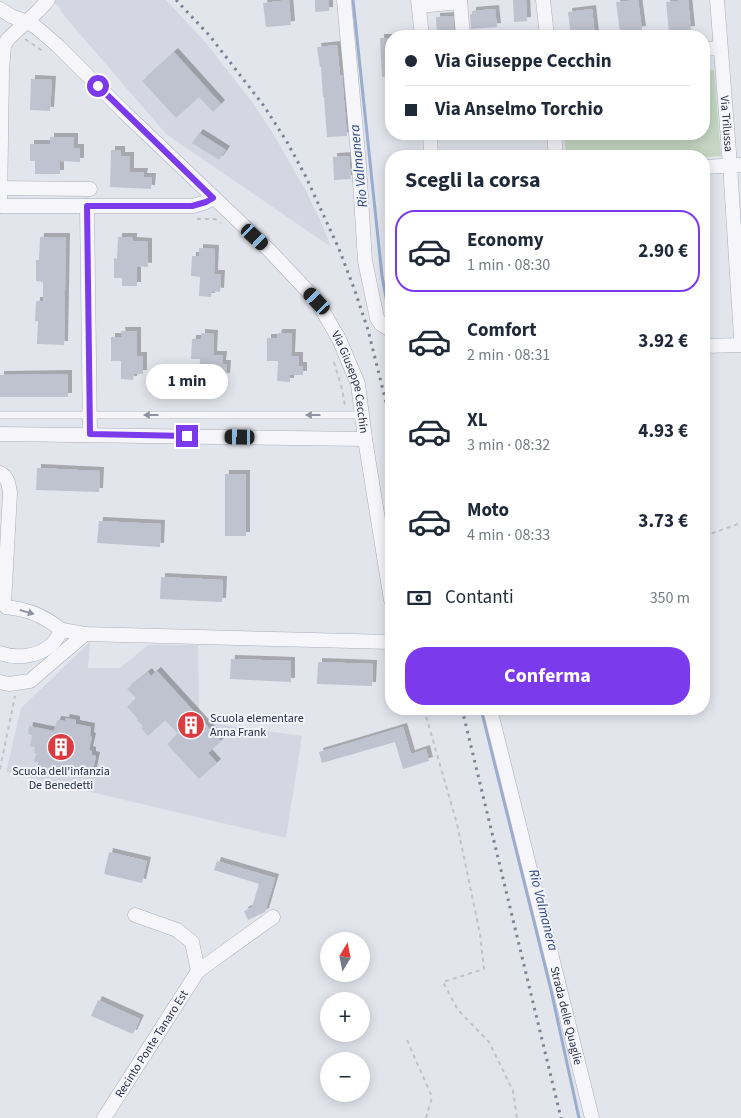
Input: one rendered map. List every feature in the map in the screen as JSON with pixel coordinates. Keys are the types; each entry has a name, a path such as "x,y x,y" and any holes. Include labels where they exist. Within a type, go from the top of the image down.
{"street":[{"path":"48,0 4,45 0,206 192,206 213,198"},
{"path":"344,0 359,165 365,261 377,318 385,326"},
{"path":"544,0 546,30"},
{"name":"Via Trilussa","path":"717,0 720,48 735,165 741,337"},
{"path":"421,30 419,3 460,1 462,30"},
{"name":"Via Giuseppe Cecchin","path":"0,9 36,27 58,46 268,250 317,301 339,339 358,384 385,563"},
{"path":"710,49 720,48"},
{"path":"710,167 735,165"},
{"path":"0,188 90,189"},
{"path":"87,206 90,434"},
{"path":"710,346 741,345"},
{"path":"0,434 365,439"},
{"path":"0,473 8,482 10,493 4,603 6,607 37,615 52,622 62,630 85,634 385,642"},
{"path":"0,653 24,656 39,653 52,645 62,630"},
{"path":"0,682 9,684 30,681 85,634"},
{"name":"Strada delle Quaglie","path":"491,715 592,1118"},
{"path":"135,915 177,930 192,942 198,971"},
{"name":"Recinto Ponte Tanaro Est","path":"104,1118 198,971 273,917"}],"lane":[{"path":"0,415 362,415"}],"path":[{"path":"195,219 215,219 225,226"},
{"path":"332,357 342,389 346,415"},
{"path":"710,534 741,523"},
{"path":"0,769 17,683"},
{"path":"426,715 457,824 480,934 484,969 443,982 458,1010 489,1042 514,1090 517,1118"},
{"path":"407,1040 432,1097 426,1118"}],"shaded area":[{"path":"49,0 166,0 206,43 252,102 305,189 331,247 166,134 61,12 60,8"},
{"path":"90,642 88,668 120,668 148,645 198,645 199,710 211,723 302,736 286,838 6,772 21,708"}],"green space":[{"path":"710,70 714,70 721,156 710,157 710,150 565,150 565,140 710,140"}],"building":[{"path":"289,0 291,25 266,27 263,3"},
{"path":"315,0 329,0 329,11 315,12"},
{"path":"513,0 526,0 527,21 514,22"},
{"path":"638,0 642,30 620,30 616,2"},
{"path":"688,0 691,30 669,30 666,2"},
{"path":"495,9 497,27 471,29 470,15 472,11"},
{"path":"592,9 594,30 570,30 568,12"},
{"path":"453,16 454,30 437,30 436,17"},
{"path":"380,38 385,38 385,77 382,77"},
{"path":"337,45 340,76 342,75 347,136 327,137 321,67 317,47"},
{"path":"174,52 221,104 213,112 199,97 176,118 142,81"},
{"path":"31,79 52,80 50,111 30,110"},
{"path":"199,133 226,150 219,160 192,143"},
{"path":"50,137 74,137 74,148 80,148 80,162 60,161 60,174 35,174 35,161 30,161 30,144 50,144"},
{"path":"111,150 121,150 121,156 130,156 130,172 144,172 143,177 152,177 151,189 110,187"},
{"path":"349,156 351,179 334,180 333,157"},
{"path":"40,237 66,237 64,345 37,344 38,321 35,321 36,301 43,301 43,282 36,281 36,260 39,260"},
{"path":"118,237 133,237 133,241 148,242 148,267 137,266 137,286 122,286 122,278 114,278 114,258 117,259"},
{"path":"199,248 215,249 214,274 221,274 220,292 212,291 211,297 199,296 200,277 191,276 192,256 199,256"},
{"path":"121,331 137,331 137,356 143,356 143,374 134,374 133,380 121,379 121,361 111,361 111,337 122,337"},
{"path":"201,333 214,334 213,355 223,355 222,364 227,364 226,377 213,376 213,382 199,381 200,359 191,359 192,339 201,339"},
{"path":"278,333 292,333 291,356 299,356 299,366 303,366 303,375 290,375 290,382 277,381 278,361 267,361 267,338 277,338"},
{"path":"68,374 68,397 0,397 0,375"},
{"path":"37,468 100,471 99,492 36,490"},
{"path":"225,474 246,474 246,536 225,536"},
{"path":"99,521 161,524 160,547 97,543"},
{"path":"161,577 223,580 222,602 160,599"},
{"path":"231,659 291,661 291,682 230,679"},
{"path":"318,662 373,664 372,686 317,684"},
{"name":"Scuola elementare Anna Frank","path":"157,671 221,741 208,753 217,763 199,779 167,744 178,734 165,720 148,736 141,728 143,727 138,719 127,707 136,698 127,689 148,672 151,676"},
{"name":"Scuola dell'infanzia De Benedetti","path":"66,718 76,720 76,724 91,727 90,736 92,737 89,750 92,751 92,755 96,756 92,775 58,768 54,768 53,773 36,770 38,762 34,762 35,747 30,746 32,735 28,734 29,726 54,731 57,720 65,721"},
{"path":"403,727 411,754 426,749 429,761 403,769 395,742 322,763 319,752"},
{"path":"109,852 147,861 142,883 104,874"},
{"path":"217,861 275,878 265,912 248,920 244,911 252,907 259,884 214,870"},
{"path":"98,1000 140,1019 133,1034 91,1016"}],"waterway":[{"name":"Rio Valmanera","path":"353,0 385,292"},
{"name":"Rio Valmanera","path":"482,715 551,990 579,1118"}],"railway":[{"path":"176,0 209,35 264,106 306,177 339,249 355,291 368,330 385,398"},
{"path":"463,715 561,1118"}],"place":[{"name":"Scuola elementare Anna Frank","path":"191,725"},
{"name":"Scuola dell'infanzia De Benedetti","path":"61,747"}],"route":[{"path":"98,86 213,198 192,206 87,206 90,434 187,436"}]}
